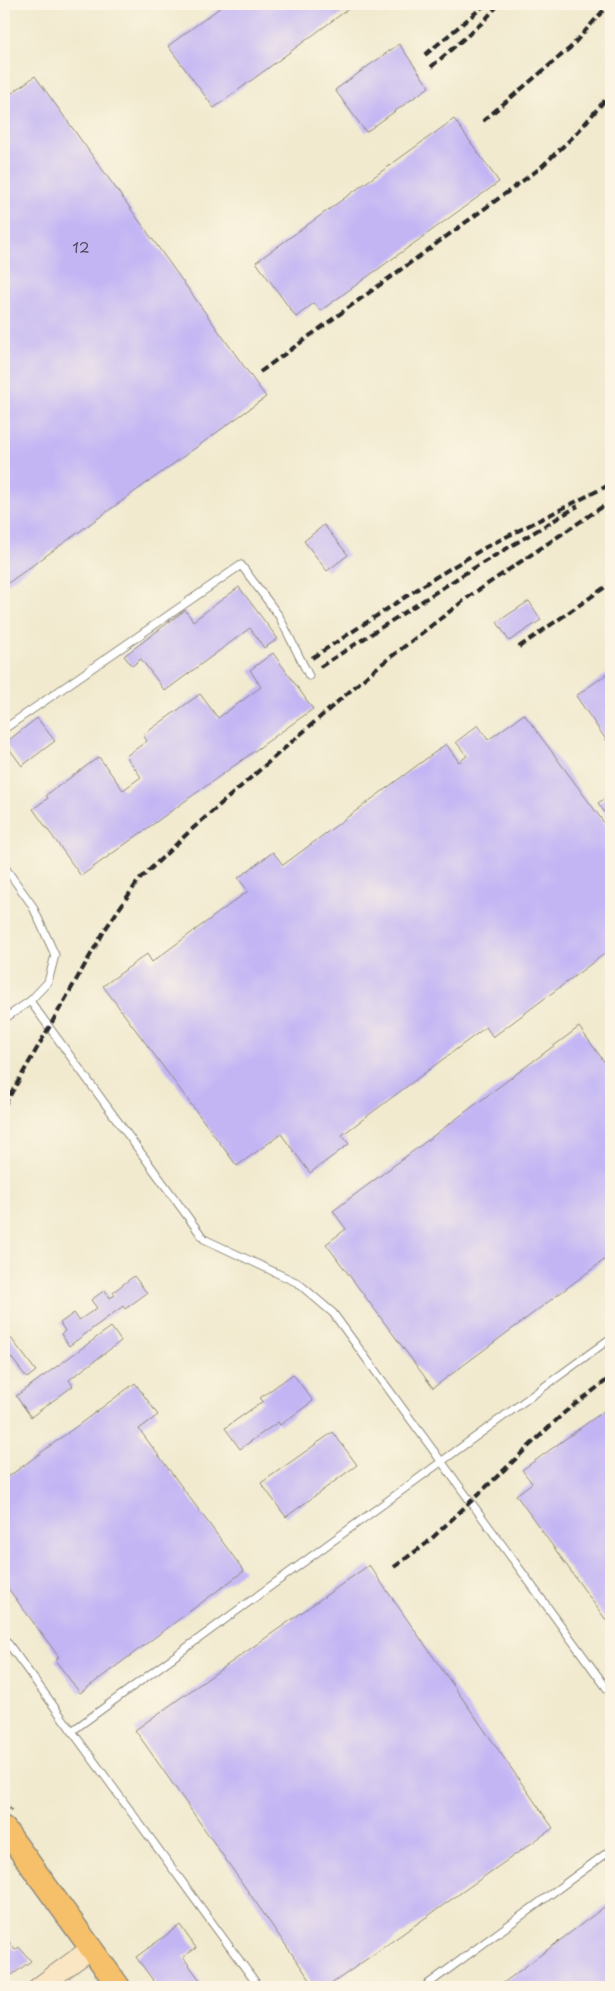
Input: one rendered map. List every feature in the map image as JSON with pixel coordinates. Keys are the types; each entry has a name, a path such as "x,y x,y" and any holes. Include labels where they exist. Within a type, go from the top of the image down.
{"main road":[{"path":"4,1828 119,1987"},
{"path":"39,1987 92,1948"}],"lane":[{"path":"4,728 241,565 279,616 309,676"},
{"path":"4,866 32,906 55,955 48,982 30,1001 4,1019"},
{"path":"30,1001 204,1238 298,1284 333,1313 611,1694"},
{"path":"72,1731 611,1338"},
{"path":"4,1638 259,1987"},
{"path":"424,1987 611,1850"}],"building":[{"path":"225,4 355,4 214,108 168,46"},
{"path":"399,44 429,87 366,132 335,90"},
{"path":"35,76 266,397 4,586 4,99"},
{"path":"454,119 499,182 320,311 314,303 296,317 256,262"},
{"path":"324,525 348,555 327,571 304,541"},
{"path":"239,587 278,639 264,648 250,628 165,691 141,659 132,666 124,656 185,610 193,621"},
{"path":"529,601 541,620 509,641 497,622"},
{"path":"273,653 313,709 81,876 33,809 48,798 46,795 99,757 123,790 141,777 126,756 147,741 143,735 200,694 218,718 261,687 250,670"},
{"path":"611,671 611,747 576,696"},
{"path":"524,714 611,832 611,949 493,1037 486,1027 342,1135 349,1144 310,1173 281,1134 237,1166 103,986 147,954 152,962 248,891 238,878 273,852 283,865 446,744 459,762 467,756 456,742 478,725 488,740"},
{"path":"37,718 55,741 22,766 5,743"},
{"path":"611,794 611,822 598,803"},
{"path":"579,1027 611,1071 611,1255 433,1388 326,1244 346,1229 333,1211"},
{"path":"134,1276 147,1293 125,1309 123,1306 69,1346 61,1334 65,1331 60,1323 74,1313 79,1320 97,1308 91,1300 105,1290 110,1298 115,1295 113,1292"},
{"path":"111,1327 121,1341 69,1380 73,1386 31,1417 16,1396"},
{"path":"4,1329 36,1371 27,1378 4,1348"},
{"path":"293,1374 313,1401 280,1425 278,1422 240,1449 225,1428 263,1401 260,1398"},
{"path":"135,1383 158,1415 139,1429 244,1571 80,1693 55,1660 59,1657 4,1583 4,1480"},
{"path":"611,1406 611,1627 516,1495 532,1483 522,1470"},
{"path":"333,1432 357,1465 286,1517 261,1483"},
{"path":"369,1565 553,1828 327,1987 315,1987 135,1730"},
{"path":"611,1902 611,1987 498,1987"},
{"path":"180,1925 196,1948 183,1957 205,1987 158,1987 136,1957"},
{"path":"4,1935 15,1950 19,1947 31,1961 12,1975 4,1964"}],"railway":[{"path":"425,55 486,4"},
{"path":"431,67 482,23 499,4"},
{"path":"483,121 570,48 609,4"},
{"path":"260,372 539,169 576,134 611,93"},
{"path":"312,658 436,577 486,547 611,484"},
{"path":"4,1106 106,928 138,881 191,830 374,670 471,595 611,501"},
{"path":"320,667 464,574 578,506"},
{"path":"519,647 611,583"},
{"path":"394,1567 427,1543 565,1412 611,1377"}]}
